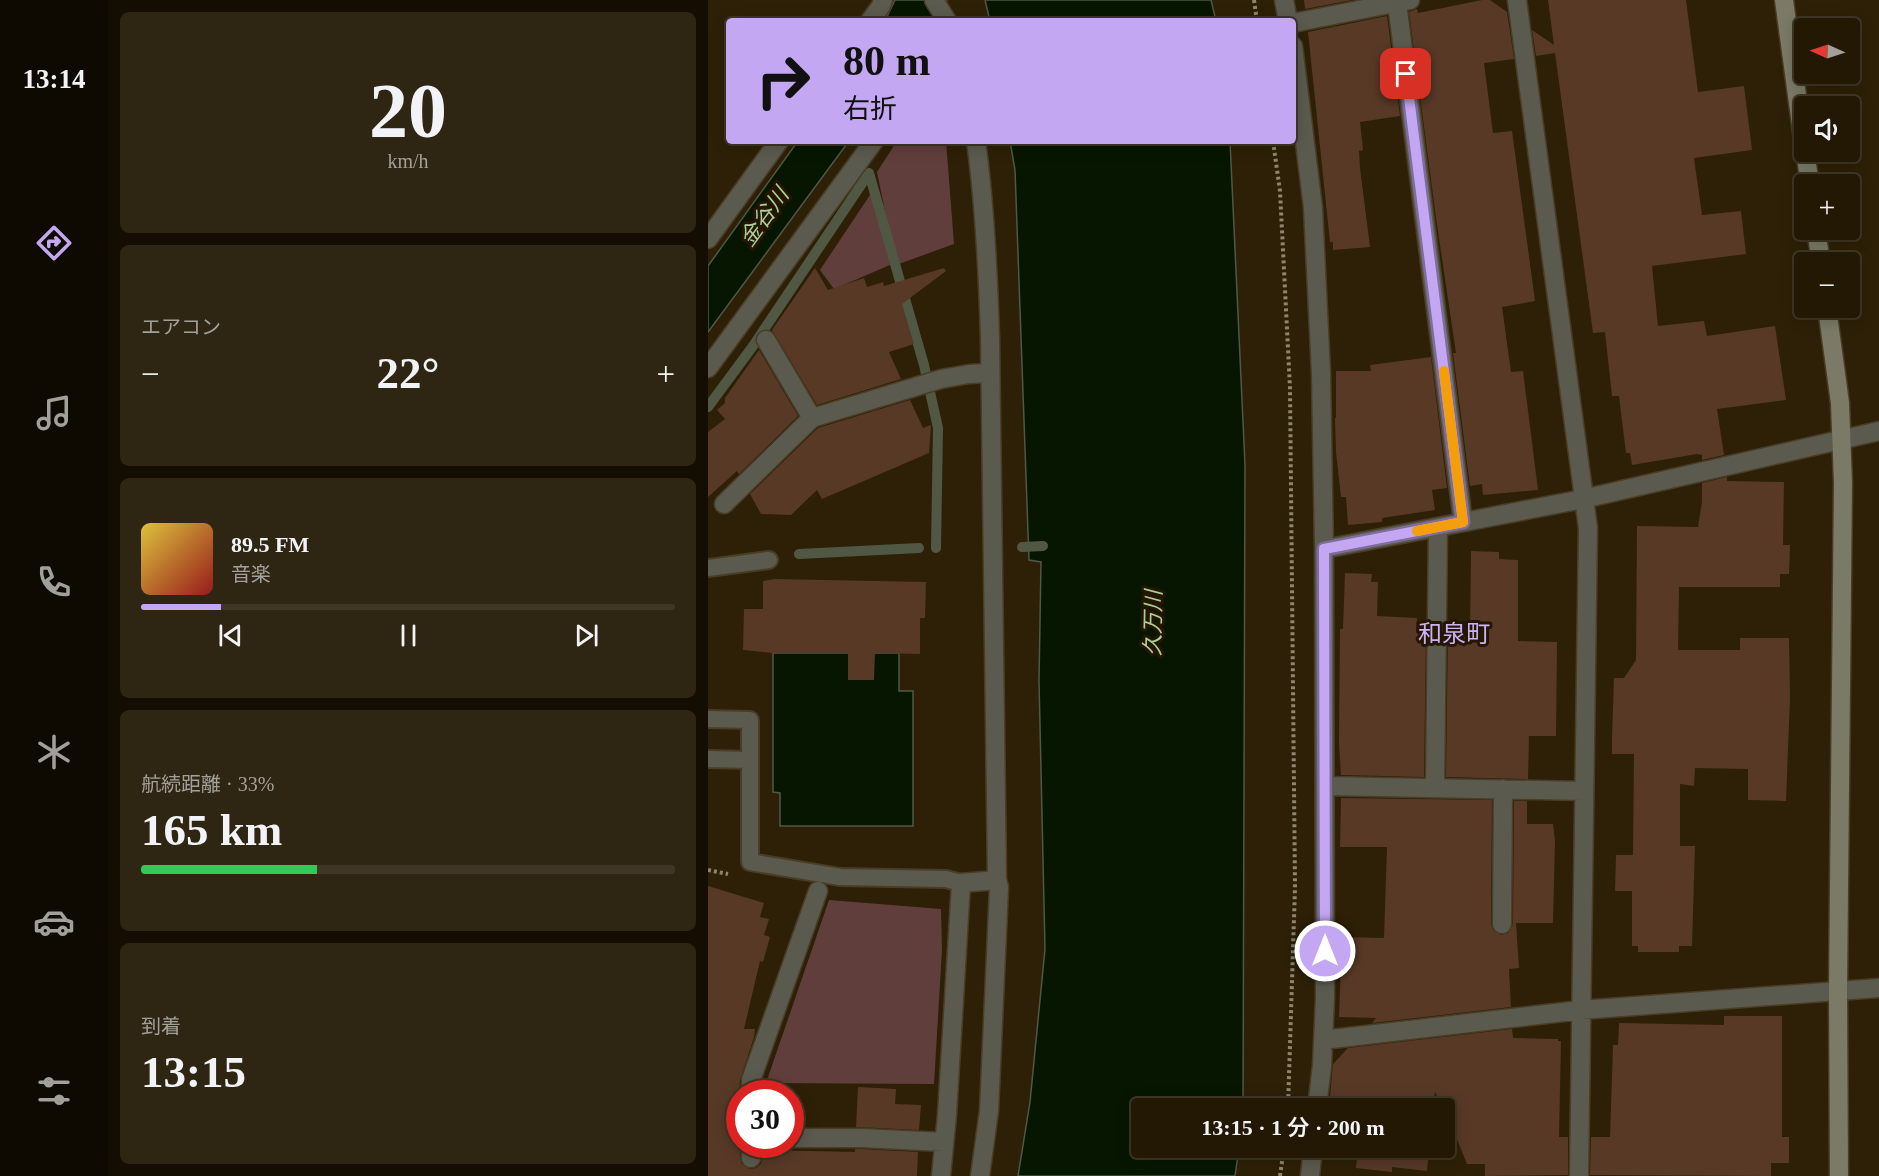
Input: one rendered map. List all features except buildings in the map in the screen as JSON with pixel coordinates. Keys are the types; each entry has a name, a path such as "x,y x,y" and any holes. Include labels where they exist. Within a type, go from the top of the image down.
{"street":[{"path":"872,18 883,0"},
{"path":"934,0 945,18"},
{"path":"1284,0 1287,18"},
{"path":"1517,0 1588,528 1580,1176"},
{"path":"1784,0 1797,96"},
{"path":"1296,22 1403,1 1463,522"},
{"path":"1296,70 1313,208 1321,373 1324,549 1325,998 1318,1098"},
{"path":"708,239 777,144"},
{"path":"708,368 872,144"},
{"path":"976,144 988,266 997,880 999,887 989,1112 980,1176"},
{"path":"1828,318 1840,403 1842,439 1839,1176"},
{"path":"766,340 812,418"},
{"path":"724,504 812,418 941,379 990,373"},
{"path":"1324,549 1583,499 1879,431"},
{"path":"1435,788 1438,527"},
{"path":"1324,786 1584,790"},
{"path":"1502,924 1503,789"},
{"path":"941,1176 961,883 997,880"},
{"path":"750,1080 818,891"},
{"path":"1323,1040 1581,1010 1879,988"},
{"path":"804,1138 944,1142"},
{"path":"1310,1176 1312,1158"}],"lane":[{"path":"708,567 769,560"},
{"path":"708,719 750,720 750,862 840,877 946,879 961,883"},
{"path":"708,759 750,760"}],"path":[{"path":"1254,0 1257,18"},
{"path":"1273,144 1280,190 1290,388 1295,887 1288,1098"},
{"path":"1281,1176 1283,1158"}],"shaded area":[{"path":"895,144 946,144 954,244 896,265 877,172"},
{"path":"876,186 890,265 834,289 820,270"},
{"path":"829,900 941,909 942,950 934,1084 804,1083 804,1080 767,1080"}],"water":[{"path":"895,0 947,0 936,18 886,18"},
{"path":"985,0 1211,0 1215,18 989,18"},
{"name":"金谷川","path":"796,144 847,144 708,332 708,266"},
{"name":"久万川","path":"1011,144 1230,144 1245,465 1243,1098 1131,1098 1131,1158 1238,1158 1235,1176 1018,1176 1030,1102 1045,949 1039,681 1041,562 1029,560 1015,170"},
{"path":"773,653 899,653 899,691 913,691 913,826 780,826 780,793 773,792"}],"waterway":[{"path":"708,407 753,346 869,173 924,365 938,428 936,548"},
{"path":"1022,547 1043,546"},
{"path":"799,554 919,548"}],"slow traffic":[{"path":"1417,531 1463,522 1444,371"}],"district":[{"name":"和泉町","path":"1454,634"}],"route":[{"path":"1325,951 1324,549 1463,522 1406,74"}]}
